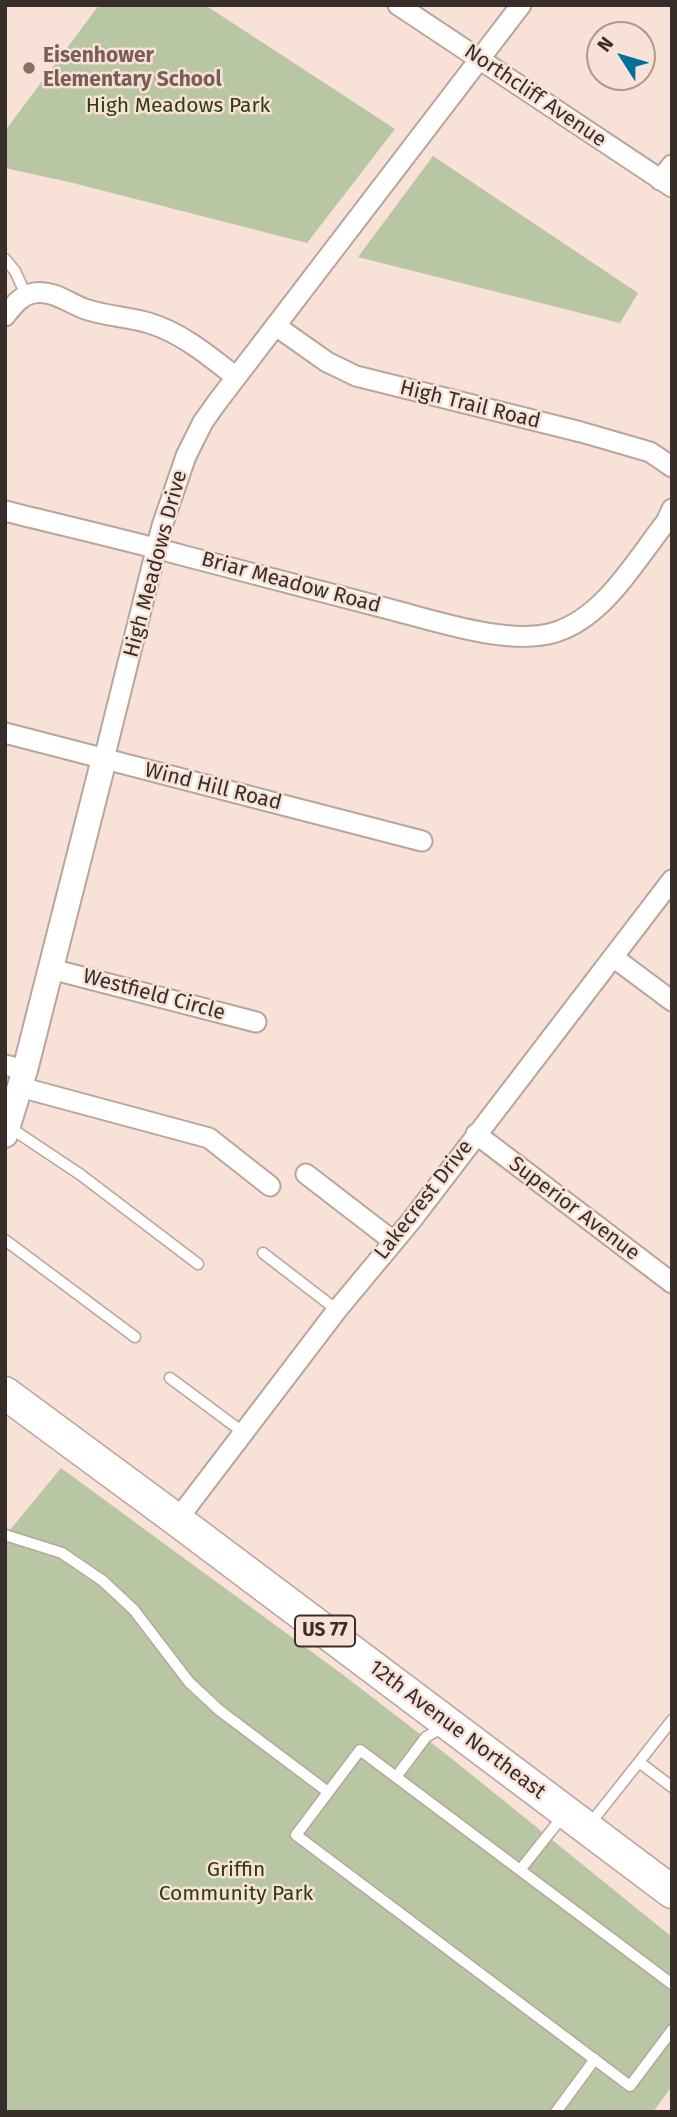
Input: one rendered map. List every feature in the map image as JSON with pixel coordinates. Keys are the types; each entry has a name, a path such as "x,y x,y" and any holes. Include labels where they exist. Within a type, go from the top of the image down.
{"main road":[{"name":"12th Avenue Northeast","path":"5,1393 672,1892"}],"street":[{"name":"Northcliff Avenue","path":"398,5 668,177"},
{"name":"High Meadows Drive","path":"7,1131 17,1074 51,969 156,549 194,438 236,377 521,5"},
{"path":"5,316 16,302 26,295 54,294 85,309 150,323 188,341 236,377"},
{"name":"High Trail Road","path":"276,326 327,362 356,376 581,432 650,452 672,467"},
{"name":"Briar Meadow Road","path":"5,512 505,637 540,637 577,624 598,608 666,522 672,509"},
{"name":"Wind Hill Road","path":"5,733 422,841"},
{"name":"Lakecrest Drive","path":"177,1520 672,880"},
{"path":"613,957 672,1001"},
{"name":"Westfield Circle","path":"51,969 256,1022"},
{"path":"17,1074 209,1139 270,1186"},
{"name":"Superior Avenue","path":"476,1134 672,1283"},
{"path":"306,1174 393,1241"}],"lane":[{"path":"5,259 15,271 26,295"},
{"path":"7,1131 81,1175 198,1264"},
{"path":"5,1240 135,1337"},
{"path":"263,1253 337,1310"},
{"path":"170,1378 244,1433"},
{"path":"5,1535 62,1553 103,1581 134,1610 188,1682 219,1710 328,1792"},
{"path":"520,1870 639,1762 672,1721"},
{"path":"396,1777 426,1737 449,1724"},
{"path":"672,1984 360,1750 296,1835 630,2086 672,2030"},
{"path":"639,1762 670,1782"},
{"path":"556,2112 595,2059"}],"green space":[{"name":"High Meadows Park","path":"99,5 205,5 395,129 307,243 5,168 5,131"},
{"path":"433,156 638,293 620,323 358,257"},
{"name":"Griffin Community Park","path":"61,1468 342,1674 451,1758 672,1937 672,2086 653,2112 5,2112 5,1536"}],"place":[{"name":"Eisenhower Elementary School","path":"29,68"}]}
